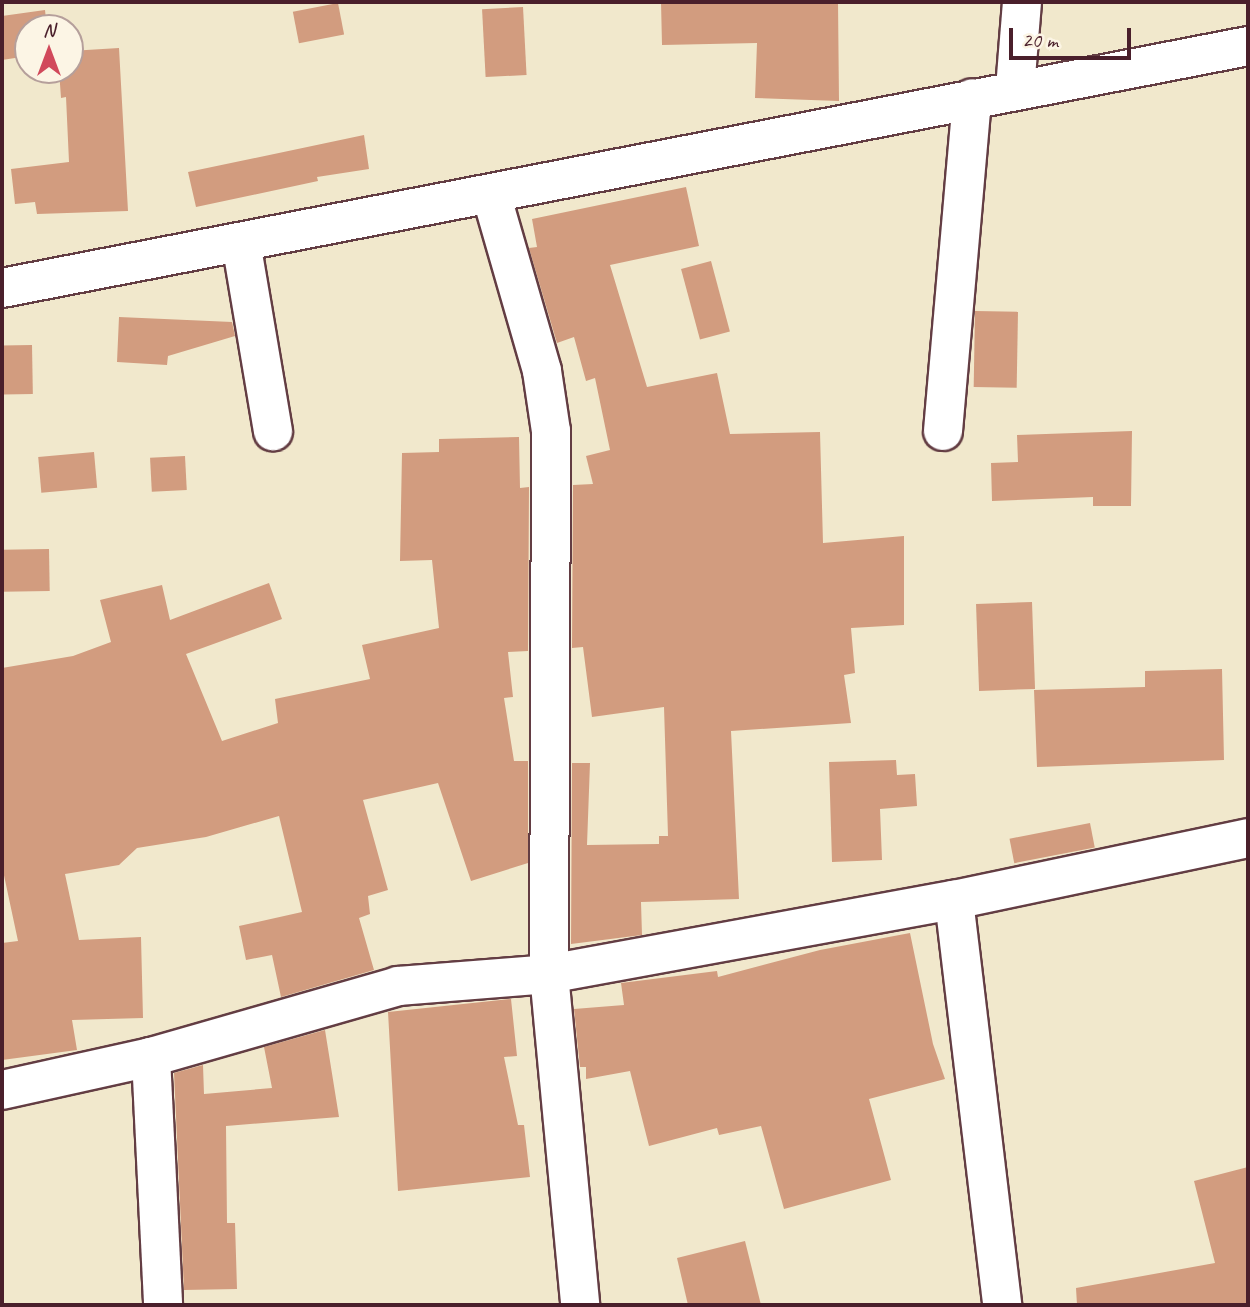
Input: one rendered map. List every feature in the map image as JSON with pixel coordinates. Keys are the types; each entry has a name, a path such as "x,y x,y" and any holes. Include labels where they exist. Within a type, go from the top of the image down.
{"street":[{"path":"1015,89 1022,2"},
{"path":"2,288 1015,89 1248,46"},
{"path":"943,431 972,98"},
{"path":"491,194 542,371 551,431 549,974 580,1305"},
{"path":"241,242 273,431"},
{"path":"2,1090 151,1057 398,986 549,974 954,900 1248,838"},
{"path":"954,900 1002,1305"},
{"path":"151,1057 163,1305"}],"building":[{"path":"661,2 838,2 839,101 755,98 757,43 662,45"},
{"path":"338,3 344,34 299,43 293,12"},
{"path":"523,7 527,75 486,77 482,9"},
{"path":"45,10 45,14 16,14"},
{"path":"14,14 14,58 2,60 2,16"},
{"path":"119,48 128,211 37,214 35,202 15,204 11,169 69,162 66,97 61,98 60,84 84,84 84,50"},
{"path":"364,135 369,169 317,177 318,181 196,207 188,172"},
{"path":"686,187 699,246 610,265 647,387 717,373 730,434 820,432 823,543 904,536 904,625 851,628 855,673 844,675 851,723 731,731 739,899 641,902 642,935 571,944 572,763 590,763 587,845 659,844 659,836 668,836 664,707 592,717 583,647 572,648 573,485 593,484 586,456 610,450 595,378 586,381 574,337 557,343 529,248 537,247 532,219"},
{"path":"711,261 730,332 700,340 681,269"},
{"path":"975,311 1018,312 1017,388 974,387"},
{"path":"119,317 232,322 235,336 168,356 167,365 117,362"},
{"path":"32,345 33,394 3,395 2,346"},
{"path":"1132,431 1131,506 1093,506 1093,497 992,501 991,463 1018,462 1017,435"},
{"path":"519,437 520,488 529,487 528,651 508,652 513,697 504,698 514,761 528,761 528,863 471,881 438,783 363,800 388,890 368,896 370,914 359,918 374,970 281,997 272,955 246,960 239,926 302,912 279,816 206,837 137,848 119,865 65,874 79,940 141,937 143,1018 72,1020 77,1050 2,1060 2,943 18,941 2,866 2,668 73,656 111,642 100,600 162,585 170,620 269,583 282,619 186,654 222,741 278,723 275,699 370,679 362,645 439,628 432,560 400,561 402,453 439,452 439,439"},
{"path":"94,452 97,488 41,493 38,457"},
{"path":"185,456 187,490 152,492 150,458"},
{"path":"49,549 50,591 3,592 2,550"},
{"path":"1032,602 1035,689 979,691 976,604"},
{"path":"1222,669 1224,760 1037,767 1034,690 1145,687 1145,671"},
{"path":"896,760 897,775 915,774 917,806 880,809 882,860 832,862 829,762"},
{"path":"1090,823 1095,848 1014,863 1010,839"},
{"path":"910,933 933,1044 945,1079 869,1099 891,1180 784,1209 761,1126 719,1135 717,1128 649,1146 630,1071 586,1079 586,1067 580,1067 574,1009 624,1005 621,983 717,971 718,977 820,950"},
{"path":"511,999 517,1056 504,1057 518,1125 524,1125 530,1177 398,1191 388,1012"},
{"path":"325,1030 339,1117 226,1126 227,1223 235,1223 237,1289 184,1290 174,1073 203,1065 204,1094 272,1088 264,1047"},
{"path":"1248,1167 1248,1305 1077,1305 1076,1288 1215,1263 1194,1181"},
{"path":"745,1241 761,1305 688,1305 677,1258"}]}
